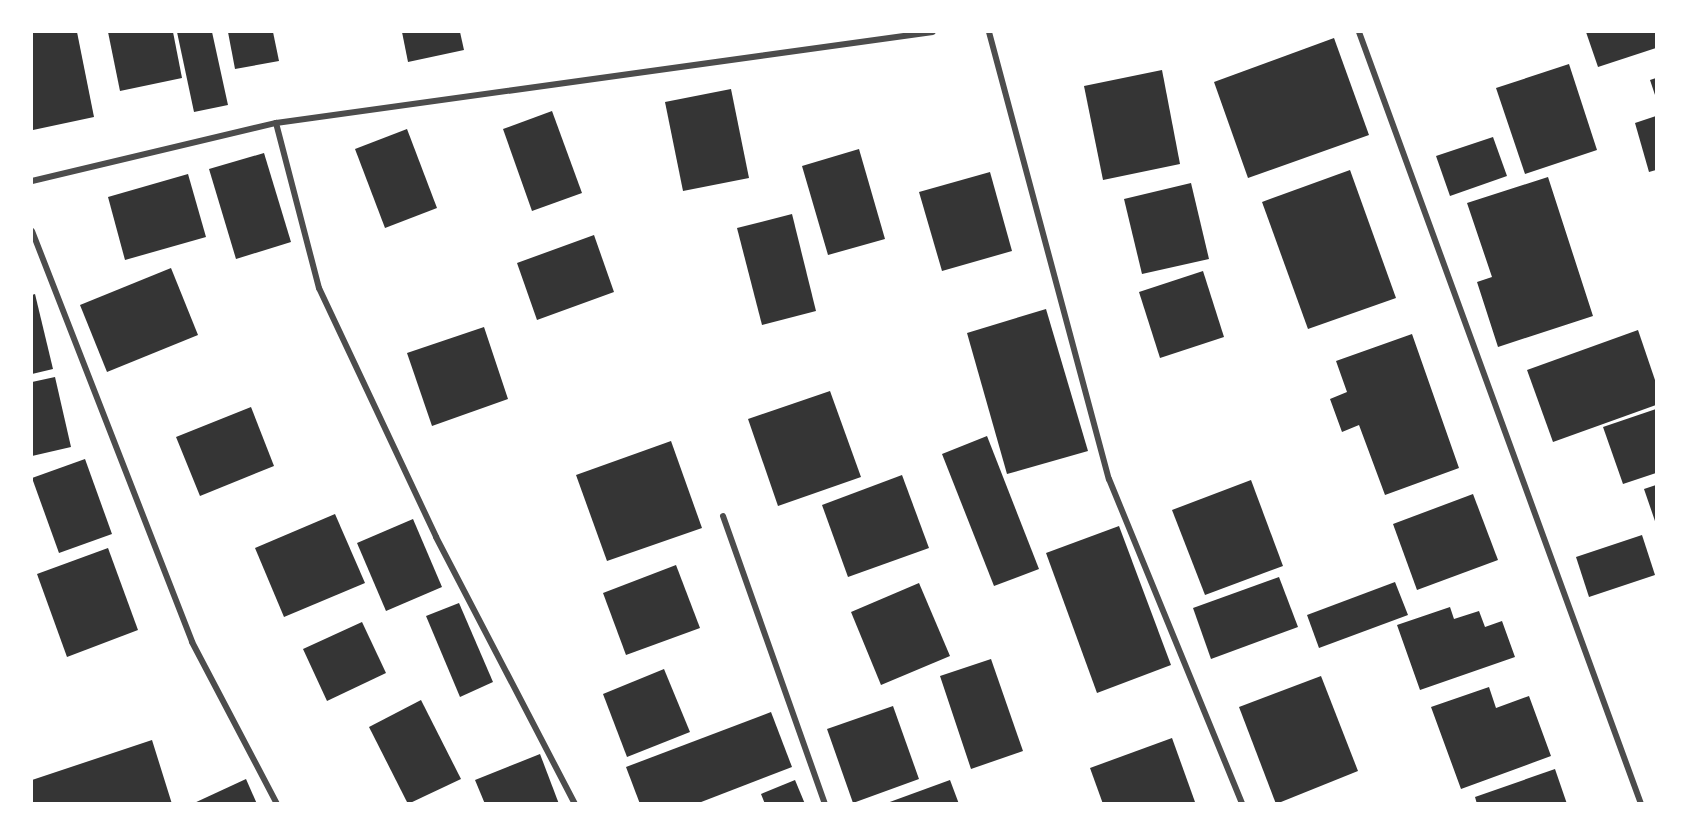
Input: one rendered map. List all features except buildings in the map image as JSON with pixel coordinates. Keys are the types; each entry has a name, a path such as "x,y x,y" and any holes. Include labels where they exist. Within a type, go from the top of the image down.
{"street":[{"path":"32,181 276,123 933,32"},
{"path":"989,32 1109,479 1242,804"},
{"path":"1359,32 1641,804"},
{"path":"276,123 319,288 436,537 575,804"},
{"path":"32,231 192,642 277,804"},
{"path":"723,516 825,804"}]}
